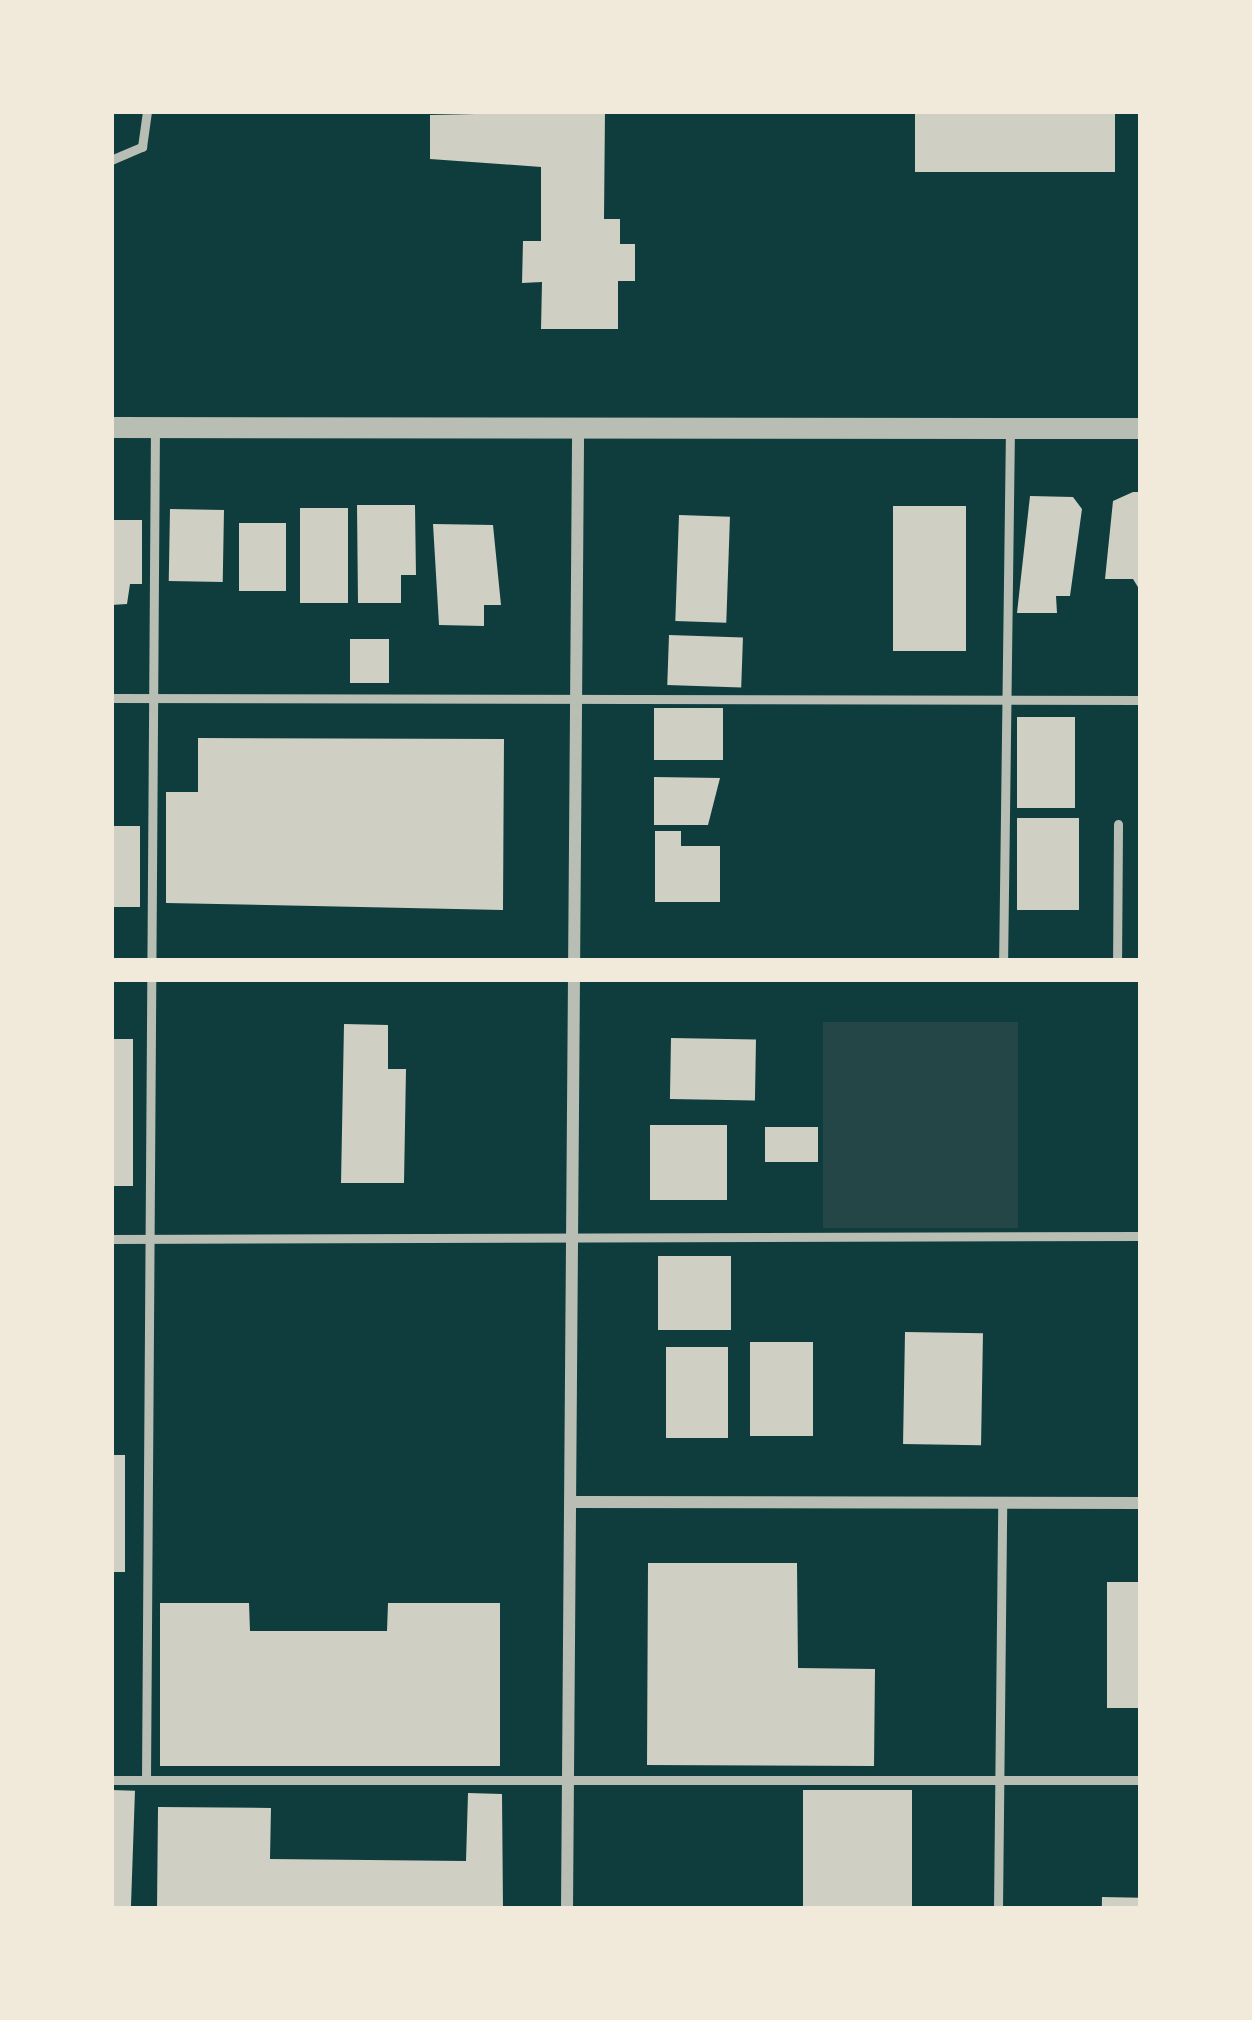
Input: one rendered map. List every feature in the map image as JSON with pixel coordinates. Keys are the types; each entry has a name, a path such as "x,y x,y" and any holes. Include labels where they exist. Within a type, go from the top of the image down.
{"main road":[{"path":"111,970 1129,970"}],"street":[{"path":"111,427 1141,428"},
{"path":"567,1909 580,697 578,427"},
{"path":"573,1502 1141,1503"}],"lane":[{"path":"111,160 142,147 147,111"},
{"path":"146,1780 155,427"},
{"path":"1003,970 1010,428"},
{"path":"111,698 1141,700"},
{"path":"1118,824 1129,970"},
{"path":"111,1239 1141,1236"},
{"path":"998,1909 1002,1503"},
{"path":"111,1780 1141,1780"}],"shaded area":[{"path":"823,1022 1018,1022 1018,1228 823,1228"}],"building":[{"path":"605,111 604,219 620,219 620,244 635,244 635,281 618,281 618,329 541,329 542,282 522,283 523,241 541,241 541,167 430,159 430,115"},
{"path":"915,111 1115,111 1115,172 915,172"},
{"path":"1141,492 1141,592 1133,579 1105,579 1113,501"},
{"path":"1030,496 1073,497 1082,509 1070,596 1056,596 1057,613 1017,613"},
{"path":"357,505 415,505 416,575 401,575 401,603 358,603"},
{"path":"893,506 966,506 966,651 893,651"},
{"path":"300,508 348,508 348,603 300,603"},
{"path":"170,509 224,510 223,582 169,581"},
{"path":"679,515 730,517 726,623 675,621"},
{"path":"111,520 142,520 142,584 130,584 127,604 111,605"},
{"path":"239,523 286,523 286,591 239,591"},
{"path":"433,524 493,525 501,605 484,605 484,626 439,625"},
{"path":"669,635 743,638 741,688 667,685"},
{"path":"350,639 389,639 389,683 350,683"},
{"path":"654,708 723,708 723,760 654,760"},
{"path":"1017,717 1075,717 1075,808 1017,808"},
{"path":"198,738 504,739 503,910 166,903 166,792 198,792"},
{"path":"654,777 720,778 708,825 654,825"},
{"path":"1017,818 1079,818 1079,910 1017,910"},
{"path":"111,826 140,826 140,907 111,907"},
{"path":"655,831 681,831 681,846 720,846 720,902 655,902"},
{"path":"344,1024 388,1025 388,1069 406,1069 404,1183 341,1183"},
{"path":"671,1038 756,1039 755,1100 670,1099"},
{"path":"111,1039 133,1039 133,1186 111,1186"},
{"path":"650,1125 727,1125 727,1200 650,1200"},
{"path":"765,1127 818,1127 818,1162 765,1162"},
{"path":"658,1256 731,1256 731,1330 658,1330"},
{"path":"905,1332 983,1333 981,1445 903,1444"},
{"path":"750,1342 813,1342 813,1436 750,1436"},
{"path":"666,1347 728,1347 728,1438 666,1438"},
{"path":"111,1455 125,1455 125,1572 111,1572"},
{"path":"648,1563 797,1563 798,1668 875,1669 874,1766 647,1765"},
{"path":"1107,1582 1141,1582 1141,1708 1107,1708"},
{"path":"160,1603 249,1603 250,1631 387,1631 388,1603 500,1603 500,1766 160,1766"},
{"path":"111,1790 135,1791 131,1909 111,1909"},
{"path":"803,1790 912,1790 912,1909 803,1909"},
{"path":"468,1793 502,1794 503,1909 157,1909 158,1807 271,1808 270,1859 466,1861"},
{"path":"1102,1897 1141,1898 1141,1909 1102,1909"}]}
